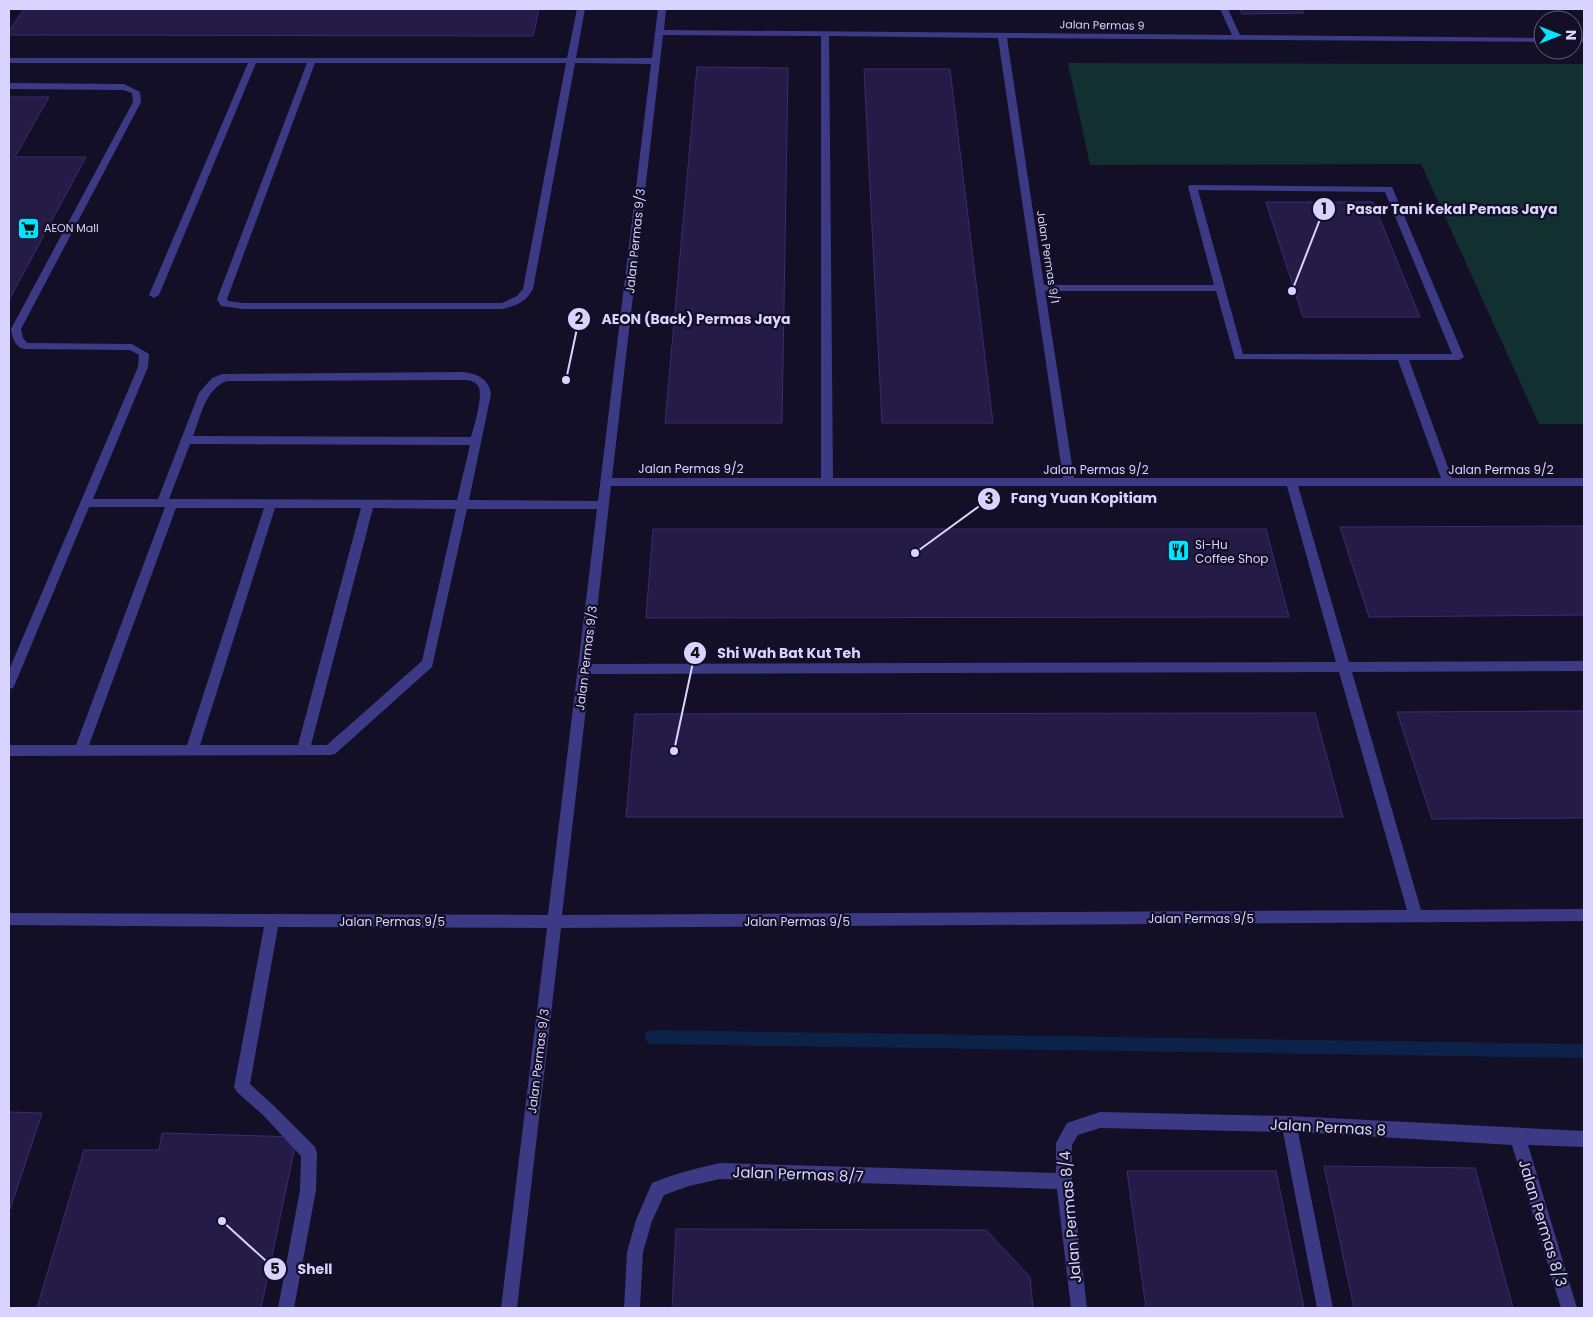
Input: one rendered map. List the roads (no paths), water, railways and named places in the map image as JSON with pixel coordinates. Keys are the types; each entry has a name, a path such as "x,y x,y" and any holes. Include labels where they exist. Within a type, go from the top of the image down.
{"street":[{"path":"312,60 222,299 225,304 242,306 502,306 514,303 524,296 528,289 581,9"},
{"name":"Jalan Permas 9/3","path":"509,1308 584,669 608,482 655,61 661,32 662,9"},
{"path":"1224,9 1237,37"},
{"name":"Jalan Permas 9","path":"661,32 1533,40"},
{"path":"824,33 827,482"},
{"name":"Jalan Permas 9/1","path":"1002,35 1069,482"},
{"path":"9,60 655,61"},
{"path":"154,295 253,60"},
{"path":"9,86 124,87 136,92 137,102 16,329 18,339 24,346 132,347 144,354 143,367 9,684"},
{"path":"1193,187 1390,189 1459,357 1402,357 1239,357 1193,187"},
{"path":"1040,288 1221,288"},
{"path":"1402,357 1448,482"},
{"path":"9,751 80,751 192,751 330,750 428,663 464,504 486,394 486,387 481,381 474,377 464,376 226,377 216,381 204,393 80,751"},
{"path":"187,440 476,441"},
{"name":"Jalan Permas 9/2","path":"608,482 1584,482"},
{"path":"1291,482 1416,916"},
{"path":"86,504 604,505"},
{"path":"192,751 271,504"},
{"path":"303,750 368,504"},
{"path":"584,669 1584,666"},
{"name":"Jalan Permas 9/5","path":"9,919 554,922 1584,915"},
{"path":"272,920 242,1087 269,1111 309,1153 308,1190 286,1308"},
{"name":"Jalan Permas 8","path":"1073,1129 1100,1120 1289,1124 1584,1139"},
{"path":"1289,1124 1326,1308"},
{"name":"Jalan Permas 8/4","path":"1073,1129 1064,1143 1064,1181 1079,1308"},
{"name":"Jalan Permas 8/3","path":"1518,1137 1569,1308"},
{"name":"Jalan Permas 8/7","path":"632,1308 635,1252 644,1220 658,1189 689,1178 720,1171 1064,1181"}],"waterway":[{"path":"652,1037 1584,1051"}],"place":[{"name":"AEON Mall","path":"28,228"},
{"name":"Pasar Tani Kekal Pemas Jaya","path":"1292,291"},
{"name":"AEON (Back) Permas Jaya","path":"566,380"},
{"name":"Si-Hu Coffee Shop","path":"1179,551"},
{"name":"Fang Yuan Kopitiam","path":"915,553"},
{"name":"Shi Wah Bat Kut Teh","path":"674,751"},
{"name":"Shell","path":"222,1221"}]}
